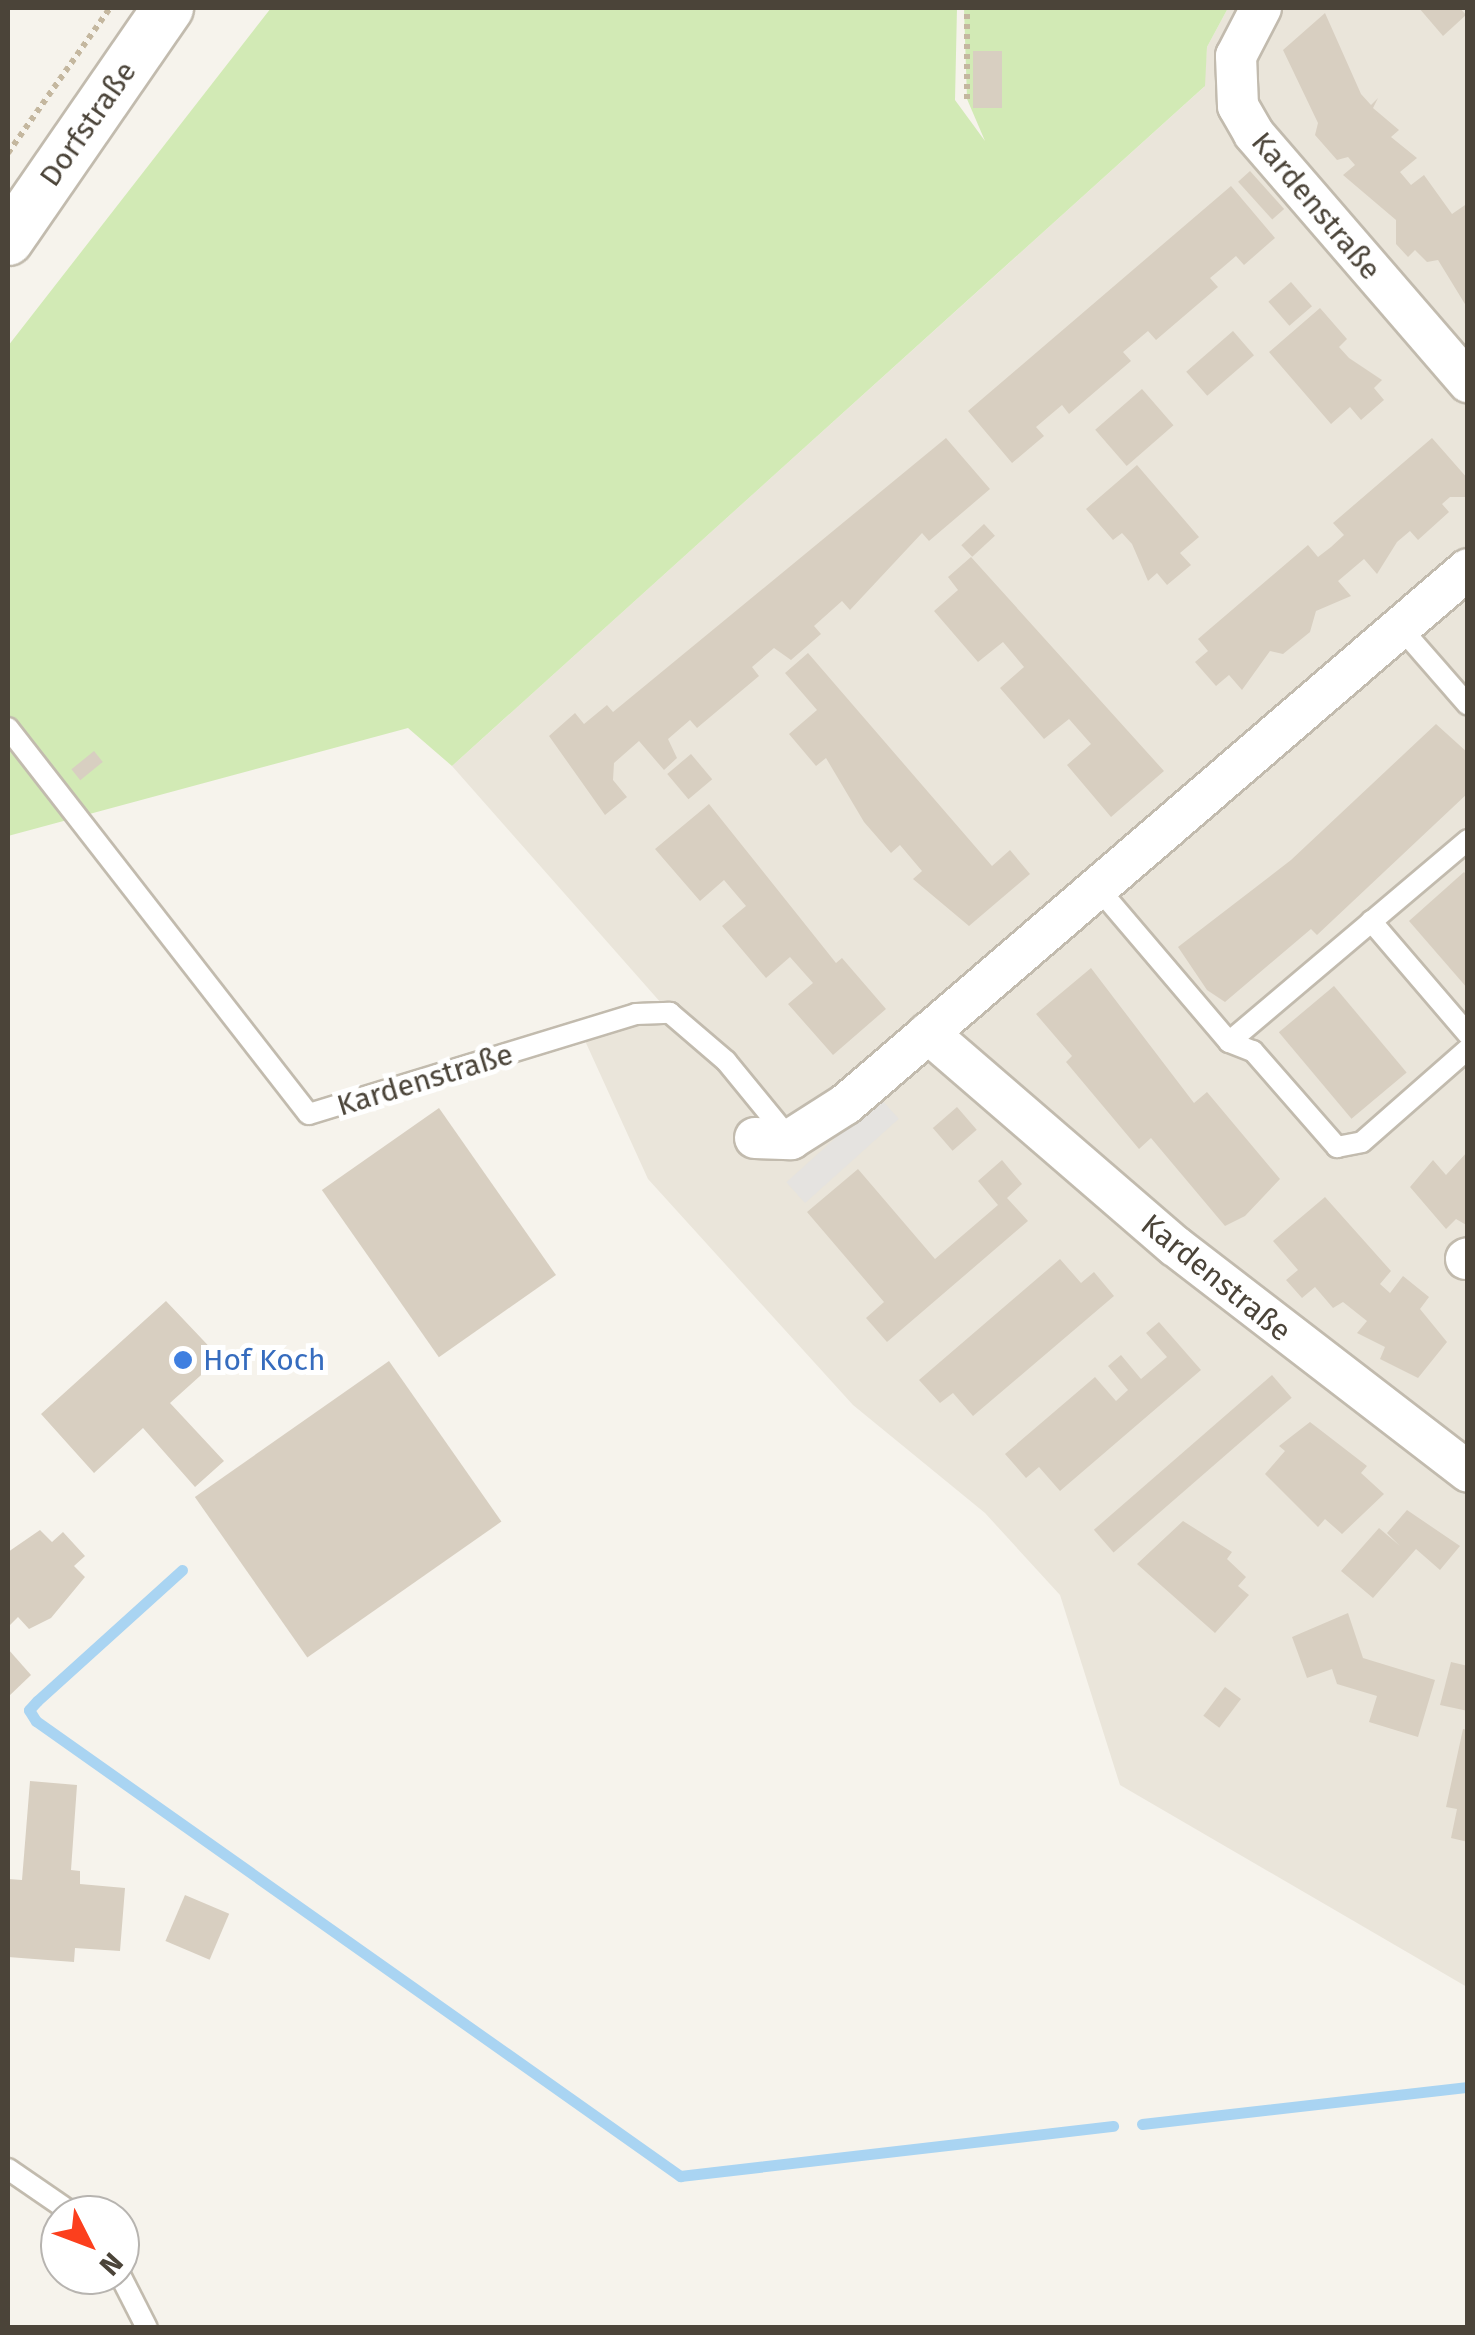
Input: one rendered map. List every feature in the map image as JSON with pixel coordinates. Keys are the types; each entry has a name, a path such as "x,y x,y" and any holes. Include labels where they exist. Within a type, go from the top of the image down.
{"street":[{"name":"Dorfstraße","path":"8,240 168,8"},
{"name":"Kardenstraße","path":"1261,8 1236,56 1246,120 1468,382"},
{"name":"Kardenstraße","path":"773,1139 928,1033 1468,570"},
{"name":"Kardenstraße","path":"928,1033 1174,1246 1468,1472"}],"lane":[{"path":"1400,627 1468,706"},
{"name":"Kardenstraße","path":"8,728 309,1114 636,1014 670,1014 726,1061 773,1139"},
{"path":"1229,1042 1468,840"},
{"path":"1098,888 1229,1042 1253,1051 1337,1147 1362,1142 1468,1049"},
{"path":"1371,921 1468,1034"},
{"path":"8,2169 46,2195"},
{"path":"131,2295 148,2328"}],"path":[{"path":"8,153 110,8"},
{"path":"967,8 967,98"}],"shaded area":[{"path":"1228,8 1467,8 1467,1987 1120,1785 1060,1595 985,1513 853,1405 648,1179 581,1032 669,1012 452,766 1204,87 1207,47"},
{"path":"880,1098 899,1119 805,1203 786,1182"}],"green space":[{"path":"271,8 957,8 955,100 985,141 967,99 964,8 1228,8 1207,47 1205,86 452,766 408,728 8,836 8,346"}],"building":[{"path":"1419,8 1460,8 1466,15 1443,36"},
{"path":"1325,13 1361,94 1371,105 1378,98 1373,108 1399,130 1391,137 1417,158 1400,172 1411,185 1424,175 1452,214 1468,203 1468,309 1438,260 1427,262 1415,250 1408,257 1396,244 1396,220 1343,175 1355,165 1348,157 1337,160 1315,135 1318,123 1283,50"},
{"path":"973,51 1002,51 1002,108 973,108"},
{"path":"1250,171 1284,209 1272,220 1238,182"},
{"path":"1231,186 1275,238 1244,265 1236,256 1210,278 1218,287 1156,340 1148,331 1123,352 1131,361 1069,414 1062,405 1036,427 1044,436 1012,463 968,411"},
{"path":"1291,282 1312,306 1289,326 1268,302"},
{"path":"1320,308 1347,339 1339,347 1382,380 1374,388 1384,400 1361,420 1350,407 1331,424 1269,352"},
{"path":"1233,331 1254,355 1207,396 1186,372"},
{"path":"1142,389 1173,425 1127,466 1095,430"},
{"path":"946,438 990,489 929,541 922,533 850,610 842,601 814,626 821,634 791,660 774,648 752,667 759,676 697,728 690,720 668,739 677,758 664,770 639,741 614,763 613,780 627,797 605,815 549,736 575,713 584,724 607,705 613,712"},
{"path":"1432,438 1468,479 1468,497 1450,497 1442,504 1449,512 1418,540 1410,531 1397,542 1377,574 1364,559 1338,581 1351,596 1316,611 1310,632 1283,654 1270,651 1242,690 1229,675 1216,686 1195,662 1208,651 1198,639 1308,545 1318,557 1331,547 1344,535 1333,523"},
{"path":"1137,465 1199,537 1180,553 1191,565 1167,585 1157,573 1148,581 1132,544 1122,533 1113,540 1086,509"},
{"path":"984,524 995,536 972,557 961,545"},
{"path":"971,557 1164,771 1111,817 1067,765 1091,744 1069,719 1044,739 1000,688 1024,667 1003,642 978,662 934,611 958,590 948,577"},
{"path":"808,653 992,866 1010,850 1030,874 969,926 913,879 922,871 900,845 891,853 864,822 826,758 816,766 789,734 817,710 785,673"},
{"path":"1436,724 1468,753 1468,793 1317,935 1311,929 1225,1002 1207,990 1178,947 1291,860"},
{"path":"94,751 103,762 80,780 71,769"},
{"path":"691,754 712,779 688,799 667,774"},
{"path":"709,804 836,963 842,958 886,1009 833,1055 788,1004 813,983 790,957 766,978 722,926 746,906 724,880 700,901 655,849"},
{"path":"1464,872 1468,877 1468,989 1409,921"},
{"path":"1091,968 1194,1103 1207,1092 1280,1179 1245,1216 1225,1226 1151,1138 1139,1149 1066,1062 1072,1056 1036,1014"},
{"path":"1334,986 1407,1073 1351,1119 1279,1032"},
{"path":"957,1107 977,1130 953,1151 933,1128"},
{"path":"439,1108 556,1275 439,1357 322,1190"},
{"path":"1468,1151 1468,1226 1456,1219 1446,1229 1410,1187 1433,1160 1446,1175"},
{"path":"1002,1160 1022,1184 1007,1198 1028,1221 887,1342 866,1318 884,1302 807,1212 858,1169 935,1259 998,1205 978,1181"},
{"path":"1325,1197 1391,1271 1380,1284 1390,1293 1403,1276 1429,1297 1420,1309 1447,1342 1418,1378 1380,1359 1385,1347 1357,1333 1367,1321 1343,1302 1333,1308 1315,1287 1302,1298 1286,1280 1298,1270 1273,1241"},
{"path":"1060,1259 1081,1283 1094,1272 1114,1296 973,1416 953,1393 940,1403 919,1380"},
{"path":"166,1301 220,1358 170,1403 224,1461 195,1487 143,1428 94,1473 41,1414"},
{"path":"1159,1322 1201,1370 1060,1491 1039,1467 1026,1478 1005,1454 1095,1377 1116,1401 1128,1390 1108,1366 1121,1355 1141,1379 1167,1357 1146,1333"},
{"path":"389,1361 501,1522 307,1657 195,1497"},
{"path":"1272,1375 1292,1398 1114,1552 1094,1530"},
{"path":"1310,1422 1367,1466 1361,1473 1384,1494 1342,1534 1325,1519 1318,1527 1265,1474 1285,1451 1279,1446"},
{"path":"1407,1510 1460,1546 1440,1570 1416,1549 1373,1598 1341,1571 1379,1528 1400,1546 1387,1533"},
{"path":"1183,1521 1232,1552 1227,1559 1246,1577 1238,1586 1249,1595 1215,1633 1137,1564"},
{"path":"40,1530 52,1542 63,1532 85,1556 74,1566 85,1577 51,1618 29,1629 18,1617 8,1627 8,1552"},
{"path":"1348,1613 1363,1658 1435,1680 1418,1737 1369,1722 1377,1696 1337,1684 1332,1669 1307,1678 1292,1637"},
{"path":"8,1649 31,1675 8,1697"},
{"path":"1451,1662 1468,1666 1468,1711 1440,1705"},
{"path":"1225,1687 1241,1699 1219,1728 1203,1716"},
{"path":"1463,1729 1468,1730 1468,1842 1451,1838 1457,1809 1446,1807"},
{"path":"30,1781 77,1785 71,1870 80,1871 80,1884 125,1888 120,1951 75,1948 74,1962 8,1957 8,1879 22,1880"},
{"path":"185,1895 229,1914 210,1960 165,1941"}],"waterway":[{"path":"182,1570 37,1701 29,1710 36,1721 680,2176 1113,2126"},
{"path":"1142,2124 1468,2087"}],"place":[{"name":"Hof Koch","path":"183,1360"}]}
